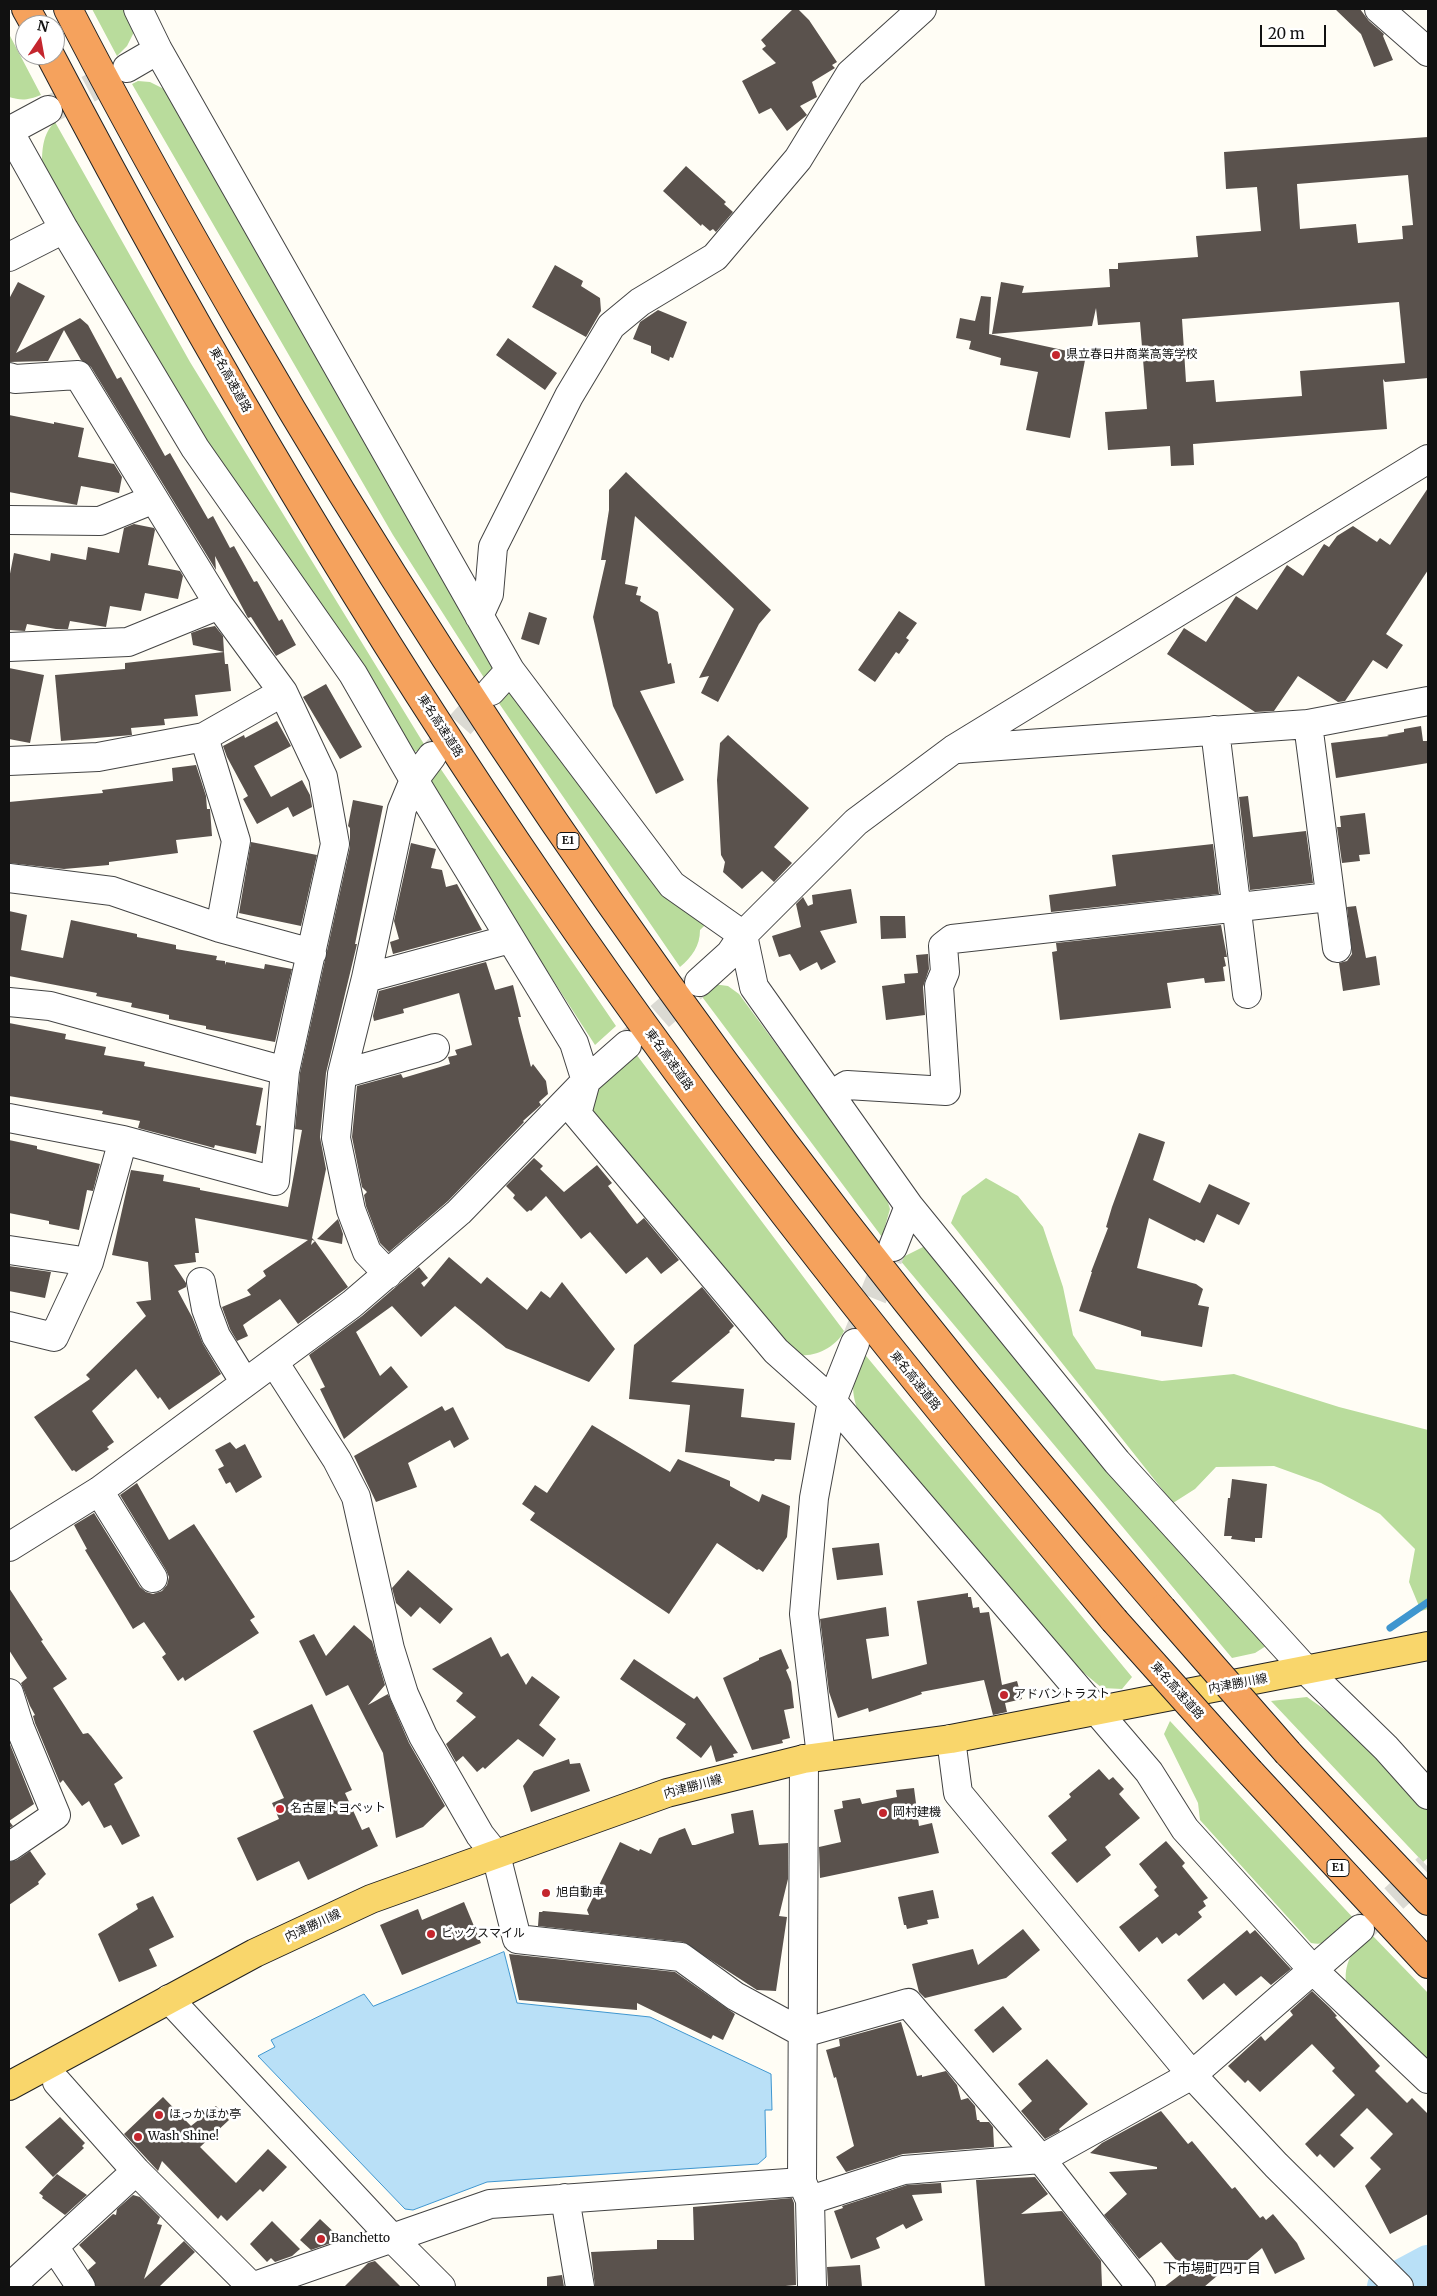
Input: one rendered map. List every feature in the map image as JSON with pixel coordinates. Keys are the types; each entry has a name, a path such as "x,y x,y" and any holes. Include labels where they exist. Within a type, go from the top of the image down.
{"highway":[{"name":"E1","path":"68,9 189,233 377,553 495,734 686,1011 827,1199 937,1341 1043,1471 1288,1753 1428,1900"},
{"name":"東名高速道路","path":"55,65 165,266 252,419 316,526 457,752 548,890 655,1041 907,1372 1114,1620 1250,1772 1428,1964"}],"main road":[{"name":"内津勝川線","path":"9,2086 255,1953 371,1899 666,1794 812,1757 951,1739 1428,1646"}],"street":[{"path":"138,9 158,50 510,670 672,885 743,935 754,987 909,1206 1117,1462 1307,1671 1386,1748 1428,1795"},
{"path":"479,616 489,594 494,547 569,396 611,326 640,302 715,257 798,159 850,74 922,9"},
{"path":"1379,9 1428,52"},
{"path":"127,68 158,50"},
{"path":"48,110 9,131 64,229 195,448 353,674 414,780 574,1042 586,1082 577,1114 776,1351 832,1401 1149,1772 1186,1828 1314,1971 1428,2078"},
{"path":"9,257 64,229"},
{"path":"9,376 15,378 78,375 219,605 283,692 323,777 335,844 285,1070 275,1181 124,1140 9,1118"},
{"path":"699,982 730,954 743,935 856,822 954,749 1428,459"},
{"path":"9,520 100,521 154,499"},
{"path":"9,647 128,642 219,605"},
{"path":"491,691 510,670"},
{"path":"9,761 98,757 204,737 283,692"},
{"path":"954,749 1308,724 1428,701"},
{"path":"1308,724 1337,948"},
{"path":"1214,730 1247,994"},
{"path":"204,737 236,841 220,928"},
{"path":"388,1274 367,1252 351,1210 336,1138 342,1074 366,978 402,809 414,780 432,756"},
{"path":"9,878 112,891 220,928 312,953"},
{"path":"831,1095 846,1085 946,1092 939,986 945,972 943,946 952,939 1329,897"},
{"path":"366,978 510,939"},
{"path":"9,1002 50,1006 285,1070"},
{"path":"9,1547 99,1491 274,1362 388,1274 459,1212 586,1082 627,1045"},
{"path":"342,1074 435,1048"},
{"path":"9,1326 54,1337 89,1262 124,1140"},
{"path":"893,1247 909,1206"},
{"path":"9,1250 89,1262"},
{"path":"201,1282 206,1309 216,1336 245,1383"},
{"path":"812,2287 806,2191 803,2033 812,1757 804,1614 814,1498 832,1401 855,1343"},
{"path":"274,1362 337,1460 356,1497 390,1649 404,1694 422,1736 480,1835 496,1855 517,1939 681,1957 735,1996 803,2033 908,2003 1041,2159 1141,2287"},
{"path":"99,1491 153,1578"},
{"path":"9,1693 15,1732 56,1815 9,1847"},
{"path":"951,1739 958,1793 1192,2075 1276,2166 1399,2287"},
{"path":"57,2082 136,2171 252,2287 490,2204 565,2198 806,2191 904,2170 1041,2159 1192,2075 1314,1971 1360,1929"},
{"path":"169,1999 393,2239 442,2287"},
{"path":"10,2287 55,2248 136,2171"},
{"path":"565,2198 580,2287"},
{"path":"55,2248 81,2287"}],"green space":[{"path":"92,9 128,9 134,32 127,46 117,56"},
{"path":"9,34 15,45 15,65 25,65 41,95 25,99 9,97"},
{"path":"138,81 150,82 170,92 498,663 488,684 393,535 132,84"},
{"path":"55,122 190,362 427,749 413,752 252,520 42,168 45,138"},
{"path":"516,688 709,921 700,930 699,941 694,951 680,967 494,696"},
{"path":"436,762 616,1026 595,1045 427,785"},
{"path":"713,984 728,986 739,994 814,1096 879,1174 890,1209 882,1237 697,990"},
{"path":"633,1050 844,1331 837,1341 826,1349 814,1354 801,1355 783,1346 588,1106 589,1090"},
{"path":"986,1178 1018,1196 1043,1227 1063,1287 1073,1335 1096,1369 1162,1381 1234,1374 1339,1407 1428,1430 1428,1609 1421,1611 1409,1582 1415,1549 1380,1514 1321,1483 1274,1466 1216,1467 1195,1489 1173,1503 951,1223 962,1196"},
{"path":"923,1247 935,1252 1266,1646 1255,1653 1232,1658 899,1259"},
{"path":"862,1351 1132,1677 1122,1689 1102,1688 1042,1638 861,1419 853,1392 853,1385"},
{"path":"1307,1697 1375,1745 1428,1802 1428,1858 1423,1862 1271,1701"},
{"path":"1170,1721 1357,1922 1330,1941 1318,1944 1311,1943 1200,1820 1198,1803 1164,1734"},
{"path":"1370,1933 1428,1993 1428,2062 1346,1982 1349,1961"}],"water":[{"path":"504,1952 517,2003 650,2017 771,2074 772,2110 765,2110 766,2157 758,2164 487,2182 413,2210 405,2209 258,2056 275,2047 271,2040 364,1994 373,2006"}],"building":[{"path":"793,9 798,9 809,20 837,62 832,65 835,68 812,82 817,97 800,106 807,115 787,131 771,108 759,114 742,81 776,63 762,49 766,46 761,40"},
{"path":"1335,9 1360,9 1369,21 1384,34 1383,36 1393,60 1374,67 1361,34"},
{"path":"1428,137 1428,378 1385,382 1383,379 1387,429 1193,444 1194,465 1171,466 1170,446 1108,450 1105,412 1147,409 1140,322 1098,325 1096,308 1092,326 992,334 1001,282 1024,286 1022,293 1110,287 1109,269 1118,269 1118,263 1198,257 1196,236 1261,231 1257,187 1226,189 1224,152","holes":["1408,175 1413,225 1402,226 1403,239 1358,243 1356,224 1300,229 1297,184","1399,302 1405,363 1300,371 1302,396 1216,402 1214,380 1186,382 1182,319"]},
{"path":"686,166 726,202 724,204 733,212 716,232 713,229 710,231 702,224 701,226 663,191"},
{"path":"555,265 583,281 581,286 600,298 601,311 586,337 532,307"},
{"path":"18,282 45,296 16,353 80,318 88,325 117,379 121,377 165,456 170,453 208,519 213,516 230,548 234,546 254,582 257,581 279,621 282,619 296,645 276,656 251,617 248,618 215,556 216,570 91,367 81,360 64,330 48,361 9,362 9,299"},
{"path":"981,296 991,297 989,334 1086,355 1070,438 1026,430 1038,372 1000,365 1001,358 969,349 971,341 956,338 960,318 975,321"},
{"path":"658,310 687,322 673,358 670,357 669,361 651,353 651,346 633,339 640,322"},
{"path":"508,338 557,373 545,390 496,355"},
{"path":"9,415 84,428 78,457 114,464 122,477 119,493 81,486 77,505 9,492"},
{"path":"626,472 771,610 759,624 718,702 701,693 709,676 699,678 734,609 635,516 625,584 638,587 636,595 641,596 640,601 658,612 668,664 671,663 675,683 640,691 684,780 656,794 613,706 593,617 606,560 601,560 609,510 609,490"},
{"path":"1428,488 1428,570 1386,634 1403,645 1387,669 1373,660 1345,701 1338,702 1298,676 1274,711 1255,712 1167,654 1184,628 1206,642 1236,596 1257,610 1287,565 1303,576 1324,544 1329,547 1337,536 1353,526 1377,542 1380,538 1390,545"},
{"path":"134,524 154,528 155,530 148,565 180,571 183,576 178,599 145,593 141,611 110,606 106,627 70,621 68,629 27,624 25,631 9,630 9,579 14,553 50,561 51,553 86,560 88,547 119,553 124,528"},
{"path":"899,611 917,623 906,638 909,640 899,654 896,652 875,682 858,670"},
{"path":"529,612 547,618 539,645 521,639"},
{"path":"215,626 223,636 224,652 193,645 191,633"},
{"path":"224,652 225,664 228,664 231,691 195,695 198,716 164,719 165,725 131,728 132,735 61,741 55,675 125,669 125,663"},
{"path":"9,668 44,675 30,743 9,739"},
{"path":"326,684 362,747 340,759 303,697"},
{"path":"277,721 291,746 254,766 271,797 302,780 310,795 312,807 293,817 288,807 257,824 243,799 248,796 223,746 244,735 245,738"},
{"path":"1421,726 1423,741 1428,741 1428,763 1336,778 1331,743 1389,736 1387,735"},
{"path":"728,735 809,808 774,847 792,863 774,882 762,871 742,889 723,872 725,862 721,855 717,780 720,743"},
{"path":"196,765 206,796 207,809 210,809 212,836 176,840 178,853 109,862 109,865 64,869 9,863 9,802 103,793 102,790 173,781 172,768"},
{"path":"1248,796 1253,837 1306,831 1313,883 1250,890 1239,797"},
{"path":"353,800 383,806 355,944 357,944 326,1073 320,1137 326,1169 312,1238 315,1241 348,1287 298,1324 280,1299 243,1325 248,1336 237,1341 230,1329 222,1307 251,1295 247,1290 266,1276 263,1271 308,1240 195,1218 199,1253 195,1253 196,1262 174,1265 186,1283 186,1287 178,1291 192,1317 203,1344 221,1374 169,1410 160,1397 158,1399 136,1369 92,1411 114,1442 107,1447 109,1449 76,1472 72,1471 34,1417 90,1379 86,1375 146,1316 136,1302 151,1300 148,1262 112,1255 131,1170 164,1175 163,1181 200,1188 200,1190 288,1207 302,1130 295,1129 300,1073 350,847 350,828 348,826"},
{"path":"1365,813 1370,854 1359,855 1360,861 1342,863 1337,827 1341,827 1340,816"},
{"path":"251,842 317,855 301,926 239,913"},
{"path":"411,843 436,849 431,868 442,870 446,887 457,884 482,930 393,954 390,942 399,939 394,921"},
{"path":"1213,844 1219,894 1051,912 1049,895 1116,886 1112,855"},
{"path":"851,889 857,923 820,931 836,962 821,970 817,962 800,971 790,954 779,957 772,936 801,927 796,904 803,897 808,906 813,904 812,895"},
{"path":"1356,906 1366,958 1376,956 1380,985 1343,991 1339,963 1347,961 1352,954 1347,907"},
{"path":"9,911 27,915 21,950 63,958 71,920 137,934 137,937 176,945 176,949 217,956 216,960 225,961 225,965 226,962 264,969 265,964 292,969 275,1042 206,1029 206,1026 169,1019 169,1015 131,1007 132,1003 96,996 97,993 9,976"},
{"path":"880,916 905,916 906,938 881,939"},
{"path":"1221,925 1227,957 1224,957 1226,966 1223,967 1225,981 1205,983 1204,978 1167,983 1171,1008 1060,1020 1052,952 1057,951 1056,943"},
{"path":"928,954 929,969 923,987 925,1015 886,1020 882,986 905,983 904,974 918,973 916,955"},
{"path":"486,962 495,990 513,985 521,1017 518,1017 519,1022 531,1067 533,1064 546,1081 548,1094 539,1102 541,1105 523,1121 448,1201 389,1252 380,1243 366,1206 364,1195 367,1192 362,1187 352,1137 357,1086 401,1074 403,1078 450,1064 448,1057 457,1055 455,1050 472,1045 459,993 403,1009 404,1013 374,1021 373,1016 379,991"},
{"path":"9,1023 66,1034 65,1039 106,1047 104,1055 145,1062 144,1066 263,1088 256,1125 261,1126 256,1154 215,1145 214,1148 138,1128 140,1121 102,1114 103,1111 9,1096"},
{"path":"1139,1133 1165,1142 1153,1180 1200,1203 1209,1184 1250,1203 1239,1225 1217,1214 1204,1243 1196,1239 1195,1241 1149,1218 1137,1268 1196,1284 1203,1289 1198,1305 1209,1307 1202,1347 1141,1336 1141,1331 1079,1311 1091,1272 1108,1228 1106,1227 1112,1207"},
{"path":"9,1140 37,1146 37,1149 100,1164 93,1191 87,1190 79,1230 49,1224 49,1221 9,1213"},
{"path":"534,1158 543,1166 540,1169 564,1192 597,1165 612,1183 608,1186 637,1224 644,1218 679,1260 661,1274 647,1257 626,1274 590,1232 581,1239 546,1196 531,1211 527,1212 513,1198 515,1195 506,1186"},
{"path":"338,1219 343,1234 342,1244 317,1239"},
{"path":"449,1257 481,1284 487,1277 527,1310 541,1291 550,1298 562,1282 615,1349 589,1382 506,1348 455,1306 421,1337 392,1306 356,1332 380,1376 391,1366 408,1387 344,1439 320,1389 325,1387 309,1355 362,1316 419,1267 428,1278 421,1283 424,1287"},
{"path":"9,1266 51,1272 45,1298 9,1291"},
{"path":"702,1287 734,1326 730,1332 671,1382 744,1389 741,1417 795,1423 791,1460 775,1459 774,1461 685,1452 690,1405 629,1399 634,1345"},
{"path":"442,1406 445,1411 453,1407 469,1439 454,1448 450,1440 408,1463 417,1487 376,1502 354,1456"},
{"path":"592,1425 670,1472 678,1459 730,1481 730,1486 759,1502 762,1494 790,1506 787,1537 763,1572 759,1569 757,1570 717,1543 669,1614 530,1520 535,1513 522,1504 535,1485 547,1493"},
{"path":"230,1442 236,1449 245,1444 262,1477 236,1493 230,1482 226,1484 218,1469 224,1466 215,1450"},
{"path":"1232,1479 1267,1484 1262,1538 1255,1538 1255,1542 1231,1539 1232,1536 1224,1536"},
{"path":"137,1483 169,1540 194,1524 255,1617 250,1620 259,1633 185,1681 183,1677 178,1681 162,1657 166,1654 144,1622 133,1629 85,1550 87,1549 74,1525 94,1513 140,1587 146,1592 153,1594 162,1591 167,1585 169,1577 166,1570 120,1495"},
{"path":"879,1543 883,1575 837,1580 832,1548"},
{"path":"408,1570 453,1609 440,1624 420,1607 411,1617 396,1603 392,1588"},
{"path":"9,1588 43,1640 41,1641 67,1679 53,1688 83,1734 88,1733 91,1736 123,1778 114,1784 140,1836 122,1845 111,1825 104,1828 89,1801 82,1806 63,1780 60,1783 21,1683 27,1678 9,1650"},
{"path":"968,1593 968,1597 971,1597 973,1608 979,1607 980,1613 989,1612 1002,1685 1017,1681 1022,1699 1005,1703 1007,1712 993,1715 984,1680 921,1692 922,1694 869,1712 868,1708 838,1718 829,1692 820,1619 886,1607 889,1636 866,1639 872,1679 927,1664 917,1601"},
{"path":"354,1625 372,1641 385,1685 368,1705 388,1694 409,1743 445,1806 423,1827 396,1838 383,1753 348,1685 326,1696 299,1641 314,1634 326,1656"},
{"path":"491,1637 501,1657 508,1653 526,1685 532,1676 560,1697 539,1725 556,1739 543,1757 518,1739 485,1769 483,1767 477,1772 463,1756 456,1762 446,1744 476,1717 456,1701 463,1693 432,1669"},
{"path":"781,1649 789,1668 786,1670 791,1682 794,1708 784,1710 790,1738 782,1740 783,1743 752,1750 723,1678 759,1660 759,1658"},
{"path":"634,1659 694,1699 697,1696 738,1753 733,1754 734,1757 716,1762 711,1745 701,1758 676,1738 686,1724 620,1679"},
{"path":"312,1704 352,1790 345,1793 362,1830 369,1827 378,1846 308,1880 299,1861 257,1881 237,1838 279,1819 272,1803 284,1798 253,1731"},
{"path":"9,1742 34,1804 9,1821"},
{"path":"569,1759 570,1764 580,1763 590,1791 531,1812 523,1786 534,1771"},
{"path":"1099,1769 1109,1780 1113,1777 1124,1789 1119,1794 1140,1818 1105,1847 1111,1855 1077,1883 1051,1853 1067,1840 1048,1816 1071,1797 1069,1794"},
{"path":"914,1788 919,1826 932,1823 939,1853 820,1878 819,1847 841,1842 834,1810 843,1808 842,1801 860,1798 862,1804 897,1797 896,1790"},
{"path":"753,1810 759,1845 788,1843 788,1879 779,1916 787,1917 776,1991 757,1990 683,1942 538,1926 539,1912 543,1911 589,1915 587,1910 620,1842 639,1851 640,1849 651,1854 659,1838 685,1828 692,1845 695,1845 734,1833 731,1814"},
{"path":"1166,1841 1185,1863 1182,1866 1208,1898 1203,1901 1206,1906 1198,1912 1202,1917 1179,1936 1176,1933 1162,1944 1157,1937 1139,1952 1119,1927 1159,1896 1154,1890 1157,1887 1139,1864"},
{"path":"30,1851 46,1874 38,1882 39,1884 9,1905 9,1862 17,1860"},
{"path":"933,1890 939,1918 927,1920 928,1924 907,1929 906,1925 904,1925 898,1897"},
{"path":"153,1896 174,1937 149,1949 157,1966 119,1982 98,1934 138,1909 136,1904"},
{"name":"ビッグスマイル","path":"464,1902 481,1943 402,1975 380,1925 418,1909 422,1920"},
{"path":"1023,1929 1040,1950 1006,1978 925,1998 919,1992 912,1964 973,1949 978,1965"},
{"path":"1247,1930 1250,1934 1255,1930 1291,1969 1271,1985 1261,1976 1236,1996 1224,1983 1203,2000 1187,1980"},
{"path":"509,1954 675,1972 735,2014 723,2040 713,2035 711,2039 637,2003 637,2010 519,2000"},
{"path":"1312,1991 1330,2008 1337,2016 1335,2017 1380,2066 1375,2071 1407,2103 1412,2098 1428,2114 1428,2214 1390,2234 1365,2186 1381,2169 1370,2158 1393,2134 1367,2108 1340,2135 1354,2148 1334,2168 1320,2154 1317,2157 1305,2144 1355,2095 1332,2071 1335,2068 1312,2044 1260,2092 1248,2080 1245,2083 1228,2066 1261,2036 1265,2041 1293,2015 1290,2011"},
{"path":"1003,2006 1022,2029 993,2053 974,2030"},
{"path":"901,2022 917,2076 922,2075 922,2077 946,2071 957,2085 961,2100 968,2098 975,2106 977,2120 989,2122 993,2127 994,2147 903,2154 846,2172 836,2157 854,2146 836,2077 834,2078 826,2050 840,2046 839,2039"},
{"path":"1047,2059 1088,2104 1059,2129 1060,2131 1045,2139 1021,2111 1032,2101 1018,2084"},
{"path":"163,2097 191,2126 216,2106 229,2120 200,2147 236,2183 268,2149 287,2167 263,2192 260,2189 227,2221 221,2215 218,2219 162,2161 158,2171 124,2134"},
{"path":"1161,2111 1188,2144 1192,2141 1232,2189 1235,2187 1260,2218 1263,2216 1266,2220 1273,2214 1297,2243 1305,2259 1275,2274 1262,2248 1229,2276 1224,2270 1204,2287 1164,2287 1185,2271 1161,2242 1139,2259 1104,2215 1127,2194 1109,2172 1157,2169 1157,2167 1090,2153 1102,2143"},
{"path":"60,2117 85,2143 82,2146 84,2148 53,2177 25,2147"},
{"path":"57,2174 87,2195 65,2215 42,2198 43,2196 39,2193"},
{"path":"1035,2177 1048,2194 1021,2214 1062,2211 1101,2261 1102,2286 985,2287 976,2180"},
{"path":"941,2183 942,2193 912,2195 923,2220 906,2229 903,2224 876,2238 880,2248 851,2259 834,2211 843,2208 842,2206 907,2185"},
{"path":"133,2195 140,2197 160,2217 157,2224 162,2225 144,2279 184,2241 195,2252 159,2287 96,2287 88,2270 96,2263 79,2245 113,2214 116,2215 117,2209"},
{"path":"792,2198 794,2203 796,2285 775,2287 595,2287 591,2252 657,2249 657,2240 694,2240 693,2207"},
{"path":"320,2219 338,2236 331,2243 311,2250 300,2240"},
{"path":"272,2221 300,2249 292,2256 275,2262 271,2258 267,2262 250,2244"},
{"path":"375,2261 401,2287 344,2287 368,2263"},
{"path":"860,2265 862,2287 828,2287 827,2267"},
{"path":"562,2275 564,2287 547,2287 547,2277"}],"waterway":[{"path":"1390,1628 1428,1602"},
{"path":"1387,2287 1428,2265"}],"tunnel":[{"path":"51,109 126,69"},
{"path":"432,756 491,691"},
{"path":"628,1044 697,984"},
{"path":"857,1337 891,1252"},
{"path":"1363,1927 1428,1867"}],"place":[{"name":"県立春日井商業高等学校","path":"1056,355"},
{"name":"アドバントラスト","path":"1004,1695"},
{"name":"名古屋トヨペット","path":"280,1809"},
{"name":"岡村建機","path":"883,1813"},
{"name":"旭自動車","path":"546,1893"},
{"name":"ビッグスマイル","path":"431,1934"},
{"name":"ほっかほか亭","path":"159,2115"},
{"name":"Wash Shine!","path":"138,2137"},
{"name":"Banchetto","path":"321,2239"}],"district":[{"name":"下市場町四丁目","path":"1212,2269"}]}
